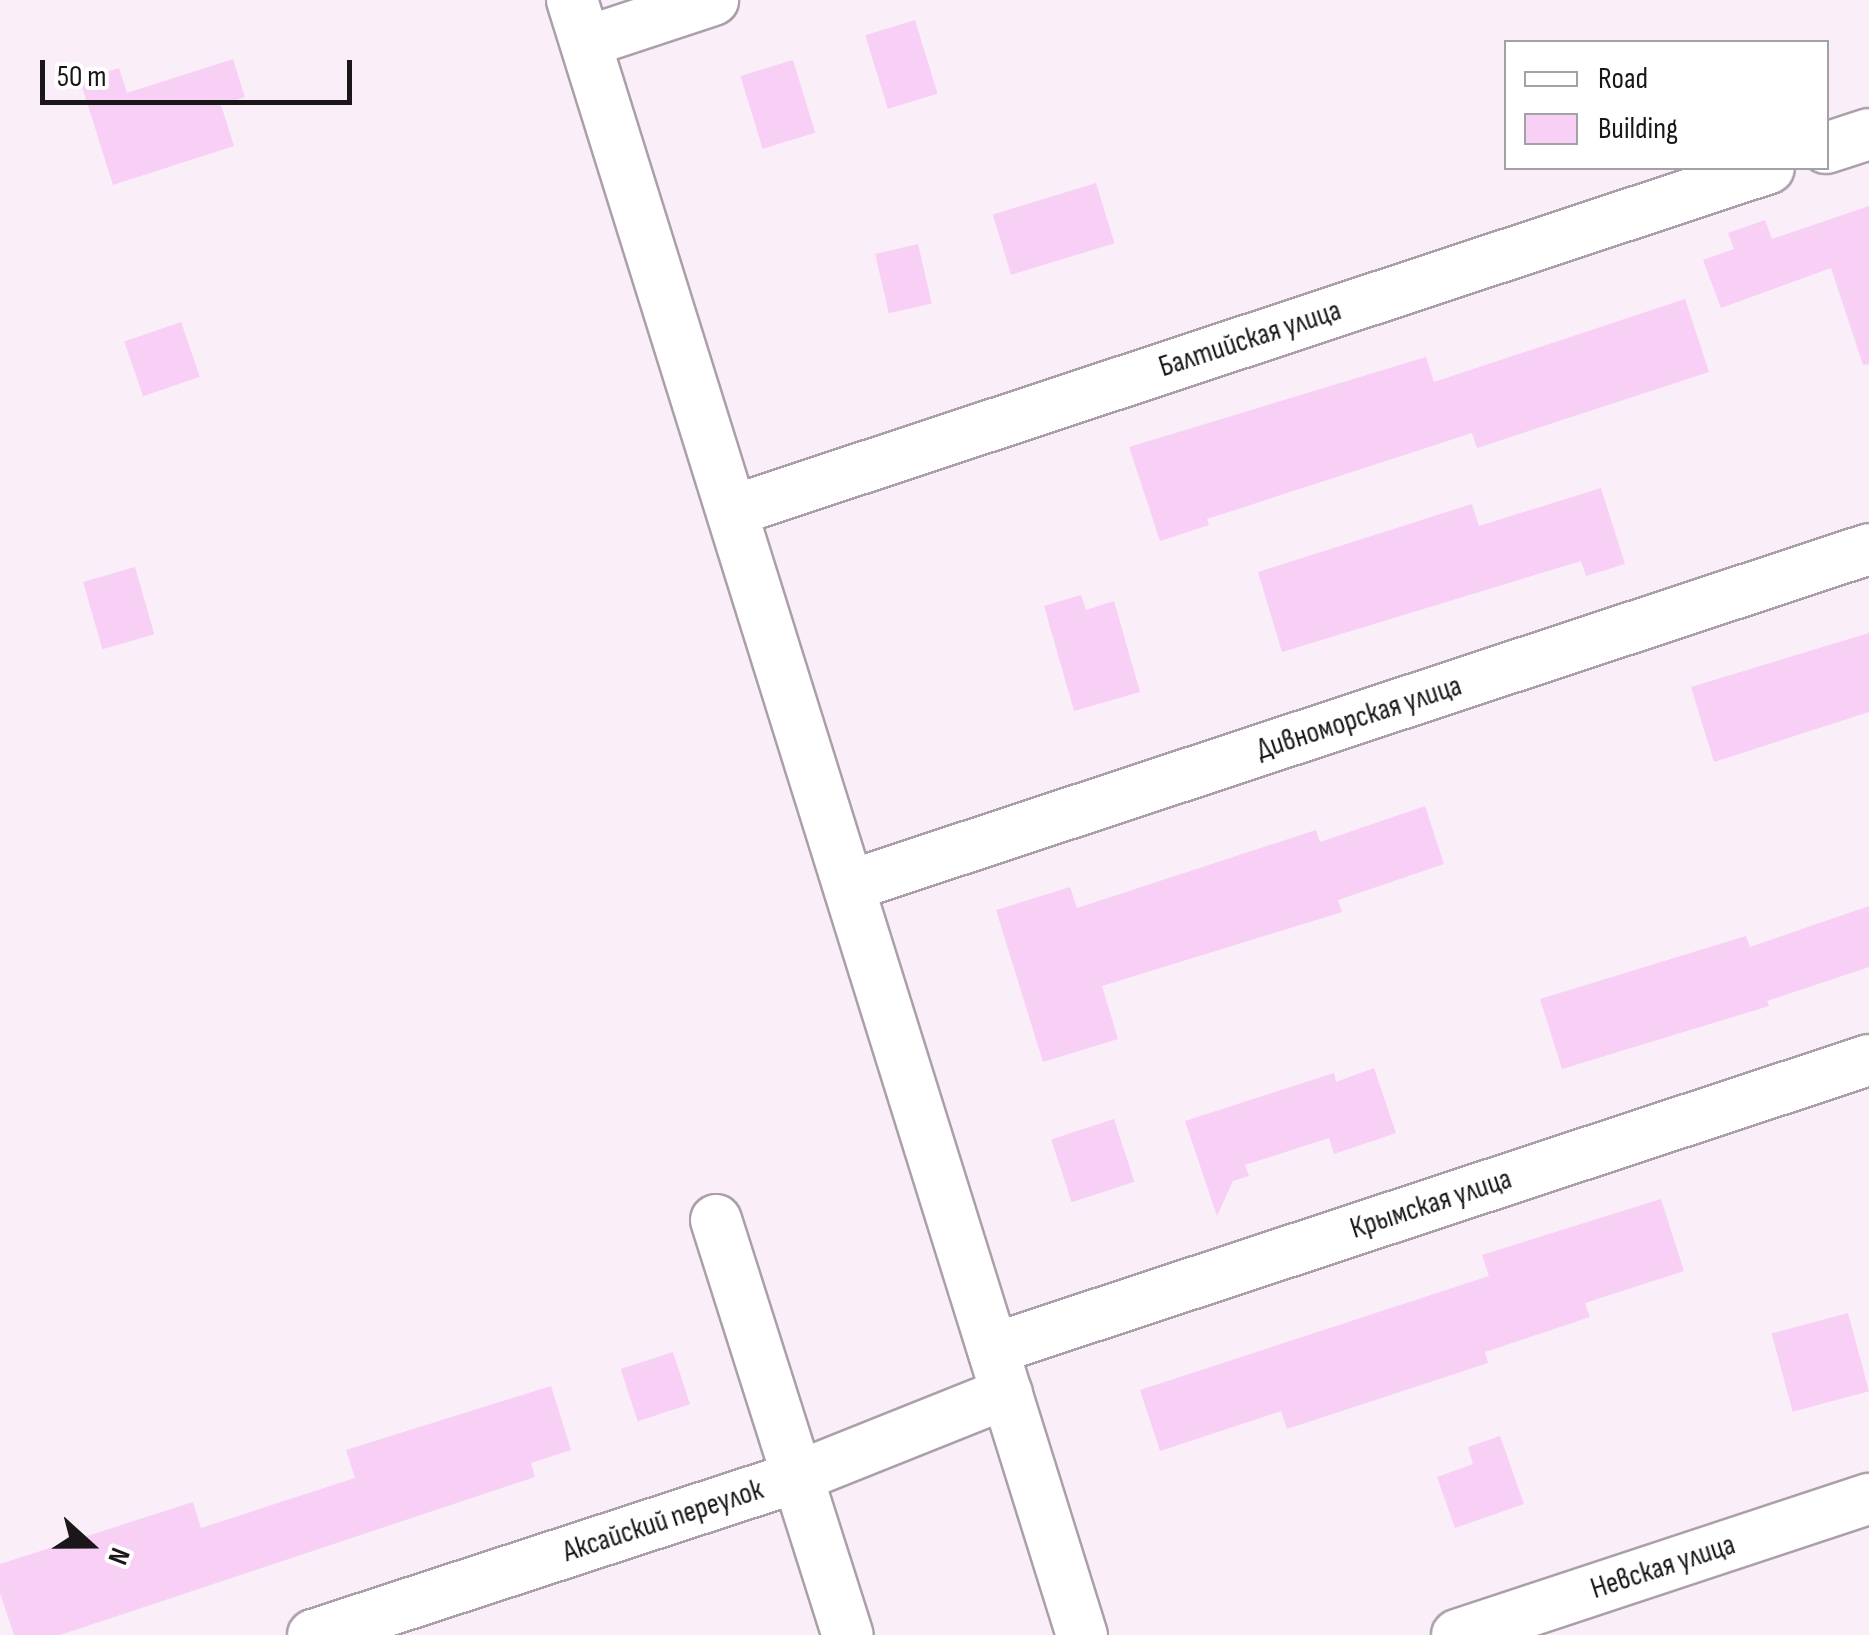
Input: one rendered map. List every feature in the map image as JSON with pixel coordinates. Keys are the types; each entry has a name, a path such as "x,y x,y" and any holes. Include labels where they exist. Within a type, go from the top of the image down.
{"street":[{"path":"713,0 579,21 1082,1635"},
{"path":"1829,147 1869,134"},
{"name":"Балтийская улица","path":"732,510 1763,170"},
{"name":"Дивноморская улица","path":"849,886 1869,549"},
{"name":"Крымская улица","path":"1000,1371 1869,1060"},
{"path":"716,1220 848,1635"},
{"name":"Аксайский переулок","path":"314,1635 797,1476 1000,1371"},
{"name":"Невская улица","path":"1457,1635 1869,1499"}],"building":[{"path":"915,20 938,94 888,109 865,35"},
{"path":"233,59 245,97 221,105 234,146 113,185 80,80 119,68 127,93"},
{"path":"793,60 815,133 763,149 740,76"},
{"path":"1096,183 1114,243 1011,275 993,215"},
{"path":"1869,206 1869,364 1863,365 1831,268 1721,308 1703,260 1734,249 1728,233 1765,220 1772,239"},
{"path":"918,244 932,303 889,313 875,254"},
{"path":"1685,299 1709,372 1477,448 1472,433 1207,519 1209,525 1160,541 1129,447 1426,357 1434,382"},
{"path":"181,322 200,377 143,396 124,342"},
{"path":"1601,488 1625,564 1586,576 1581,561 1282,652 1258,572 1472,504 1479,526"},
{"path":"135,567 154,634 102,649 83,582"},
{"path":"1081,595 1086,610 1114,601 1140,692 1074,711 1044,606"},
{"path":"1869,633 1869,712 1714,762 1691,687"},
{"path":"1425,806 1444,864 1338,900 1342,912 1102,986 1118,1039 1043,1062 996,910 1070,887 1077,908 1316,830 1320,842"},
{"path":"1869,906 1869,967 1767,1001 1769,1006 1562,1069 1540,999 1746,936 1750,947"},
{"path":"1374,1068 1396,1133 1334,1154 1329,1138 1245,1165 1249,1176 1233,1181 1217,1216 1185,1121 1334,1073 1336,1082"},
{"path":"1114,1119 1134,1182 1072,1202 1051,1139"},
{"path":"1661,1199 1684,1271 1585,1303 1590,1317 1485,1352 1488,1363 1287,1429 1281,1411 1160,1451 1140,1390 1489,1276 1482,1255"},
{"path":"1848,1313 1869,1391 1793,1412 1772,1333"},
{"path":"673,1352 690,1404 638,1421 621,1369"},
{"path":"551,1386 571,1450 531,1463 535,1477 60,1635 14,1635 0,1593 0,1564 193,1502 201,1528 355,1478 346,1450"},
{"path":"1500,1436 1524,1504 1455,1528 1437,1477 1473,1464 1468,1447"}]}
